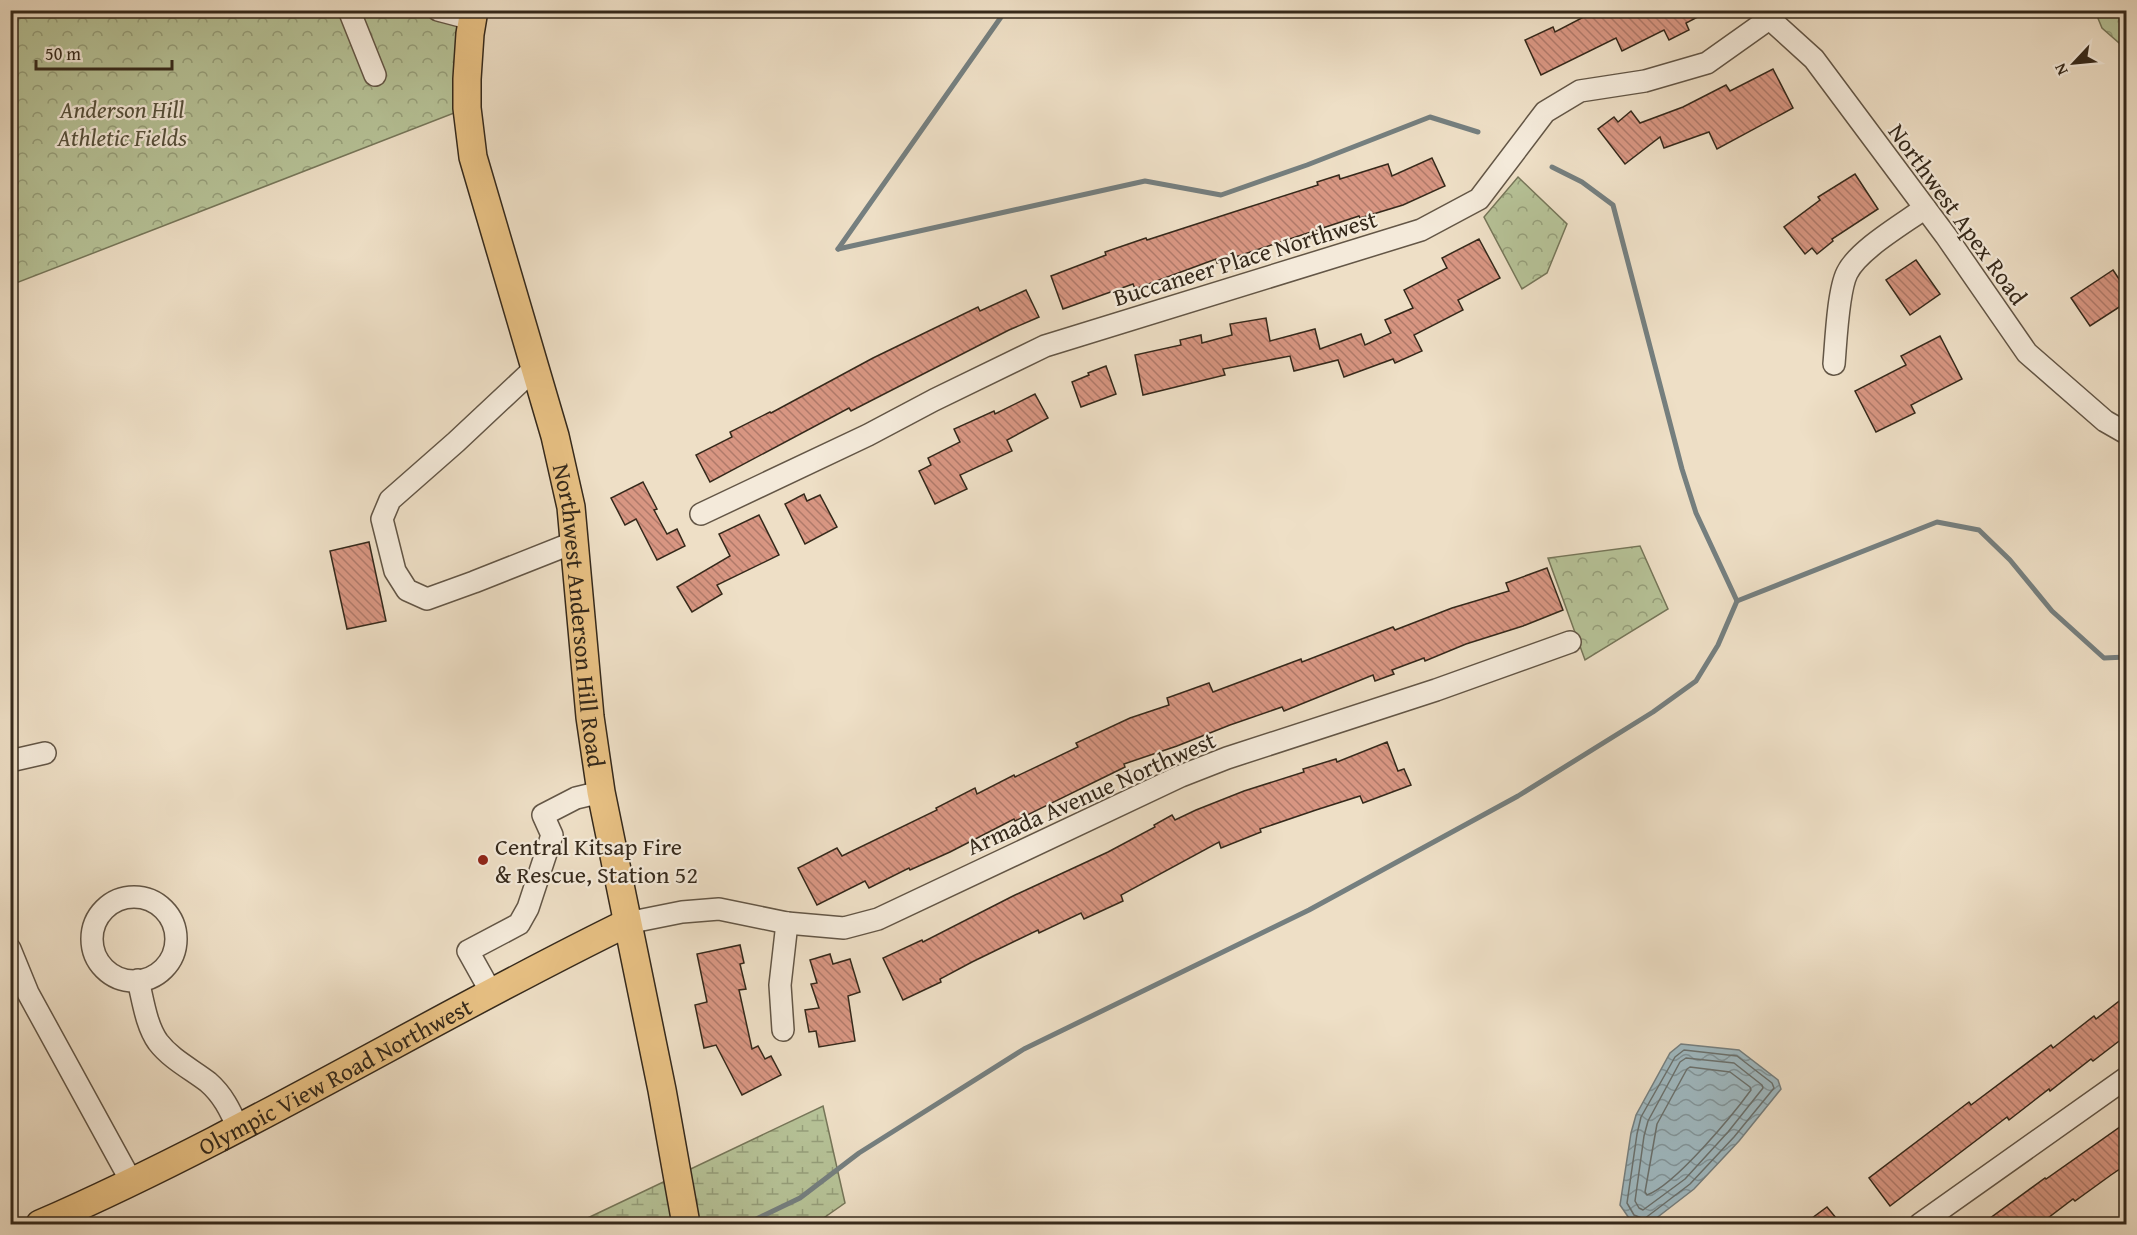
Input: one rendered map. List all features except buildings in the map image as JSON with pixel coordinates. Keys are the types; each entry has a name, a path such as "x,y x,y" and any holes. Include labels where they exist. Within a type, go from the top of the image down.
{"main road":[{"name":"Northwest Anderson Hill Road","path":"473,15 467,79 469,129 473,157 565,476 575,542 590,717 601,792 662,1090 686,1224"},
{"name":"Olympic View Road Northwest","path":"40,1224 131,1182 238,1128 627,923"}],"street":[{"path":"349,10 375,75"},
{"path":"438,10 473,15"},
{"name":"Northwest Apex Road","path":"1765,15 1814,59 1925,208 2027,353 2105,421 2127,433"},
{"name":"Buccaneer Place Northwest","path":"701,514 868,435 1045,346 1421,231 1479,199 1545,112 1580,91 1645,81 1707,63 1765,15"},
{"path":"1834,364 1843,285 1847,272 1861,254 1925,208"},
{"path":"535,368 390,500 382,519 394,571 407,590 427,599 575,542"},
{"name":"Armada Avenue Northwest","path":"627,923 682,912 719,909 787,923 844,928 878,919 1181,776 1227,758 1436,690 1570,642"},
{"path":"10,761 45,753"},
{"path":"492,994 468,951 519,924 528,908 552,835 543,816 576,798 601,792"},
{"path":"128,897 141,897 165,910 173,921 176,935 176,948 170,961 161,971 149,978 138,980 122,979 109,973 99,962 93,949 92,935 96,921 104,909 115,901 128,897"},
{"path":"783,1030 780,985 787,923"},
{"path":"10,949 28,993 131,1182"},
{"path":"138,980 151,1029 158,1041 168,1053 220,1094 238,1128"},
{"path":"1920,1224 2127,1078"}],"green space":[{"name":"Anderson Hill Athletic Fields","path":"10,11 438,11 472,19 467,108 11,285"},
{"path":"2095,11 2126,11 2126,49 2102,28"},
{"path":"1518,177 1567,224 1547,273 1522,289 1484,217"},
{"path":"1640,546 1668,609 1585,660 1548,558"},
{"path":"823,1106 845,1203 815,1224 575,1224"}],"water":[{"path":"1681,1044 1739,1050 1778,1080 1781,1089 1739,1141 1694,1189 1650,1223 1631,1221 1620,1205 1636,1115 1670,1053"}],"waterway":[{"path":"838,249 1006,10"},
{"path":"838,249 1145,181 1221,195 1307,165 1430,117 1478,132"},
{"path":"1552,167 1582,182 1613,205 1682,469 1696,513 1737,601"},
{"path":"746,1224 800,1198 859,1153 1024,1049 1309,910 1518,796 1653,712 1696,681 1718,645 1737,601 1937,522 1979,530 2010,560 2052,611 2104,658 2126,657"}],"place":[{"name":"Central Kitsap Fire & Rescue, Station 52","path":"483,860"}]}
